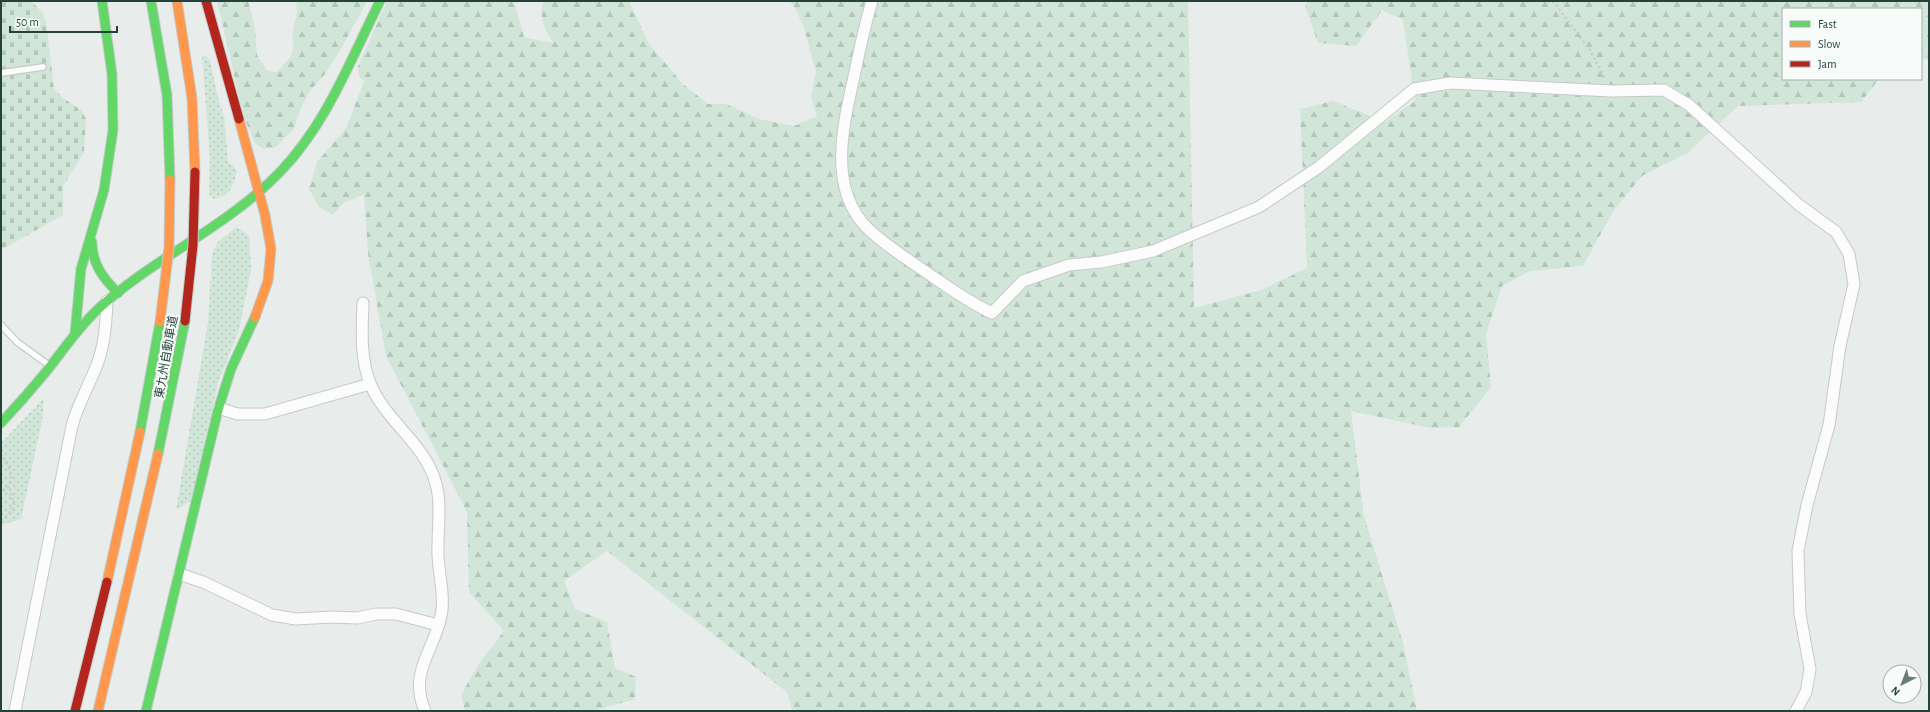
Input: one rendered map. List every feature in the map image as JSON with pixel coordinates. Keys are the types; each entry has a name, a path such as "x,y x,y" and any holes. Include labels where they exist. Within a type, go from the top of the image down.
{"main road":[{"path":"75,333 81,268 95,224 107,176 113,130 112,74 102,1"},
{"name":"東九州自動車道","path":"75,711 121,524 144,416 160,322 169,248 170,180 167,95 151,1"},
{"name":"東九州自動車道","path":"98,711 148,504 185,321 193,245 195,172 192,98 178,1"},
{"path":"146,711 219,408 232,364 262,299 270,270 270,235 206,1"},
{"path":"1,423 50,366 75,333 107,301 259,192 291,161 316,128 339,88 380,1"},
{"path":"95,224 92,250 94,264 105,280 118,293"}],"street":[{"path":"872,1 844,120 842,159 844,183 852,206 861,222 895,250 972,303 992,313 1023,281 1069,265 1101,262 1153,251 1259,207 1320,167 1414,90 1450,83 1612,91 1664,90 1689,105 1799,205 1836,232 1848,254 1854,284 1840,346 1829,425 1807,505 1798,551 1800,614 1810,669 1806,692 1796,711"},
{"path":"15,711 72,426 78,405 101,354 105,334 107,301"},
{"path":"363,303 363,354 370,384 385,408 403,428 426,460 436,484 438,556 442,603 438,625 423,661 419,681 422,705 425,711"},
{"path":"219,408 237,414 265,414 370,384"},
{"path":"179,574 203,582 272,615 296,618 357,618 376,614 396,614 438,625"}],"lane":[{"path":"1,73 43,67"},
{"path":"1,325 17,342 50,366"}],"path":[{"path":"1553,1 1590,50 1612,91"},
{"path":"1,519 8,515 14,505 9,486 11,471 7,461 2,456"},
{"path":"1,492 9,486"}],"green space":[{"path":"1,1 31,1 41,11 46,21 54,89 63,98 81,110 86,119 84,152 63,186 63,215 1,250"},
{"path":"217,1 248,1 255,28 257,55 267,70 277,72 291,56 294,45 292,36 297,12 296,1 367,1 341,49 325,74 310,91 302,105 294,128 275,148 263,149 254,142 243,114"},
{"path":"387,1 514,1 524,37 553,43 543,23 541,12 544,1 629,1 649,44 683,84 708,104 726,104 759,119 794,126 817,116 811,97 816,72 804,28 796,10 789,1 1188,1 1194,308 1261,290 1307,268 1300,109 1333,101 1385,122 1415,101 1403,20 1382,10 1356,46 1318,43 1305,6 1307,1 1929,1 1929,61 1922,58 1922,8 1782,8 1782,80 1878,80 1861,102 1738,106 1687,153 1642,176 1614,210 1583,266 1530,271 1502,286 1486,334 1491,387 1459,427 1431,428 1351,411 1364,516 1403,643 1417,711 792,711 788,693 607,551 564,581 575,609 607,622 615,668 636,677 635,699 594,711 465,711 461,695 480,662 504,631 469,592 467,512 386,356 368,253 364,194 342,204 333,215 319,207 309,189 317,162 346,128 364,82 359,75 358,66"},
{"path":"202,56 206,56 210,60 218,98 224,117 228,161 237,171 230,190 223,196 213,199 209,194 210,159"},
{"path":"236,227 249,235 251,270 239,330 218,383 191,501 176,510 208,322 212,254 218,242"},
{"path":"44,398 42,421 21,519 1,525 1,443"}],"traffic: fast":[{"path":"75,333 81,269 104,190 113,130 112,74 102,1"},
{"path":"151,1 167,95 170,180"},
{"path":"1,423 97,310 142,274 236,210 259,192 280,172 297,153 324,112 348,69 380,1"},
{"path":"92,242 94,257 99,270 118,293"},
{"path":"146,711 218,410 231,369 255,317"},
{"path":"158,454 185,321"},
{"path":"140,432 160,322"}],"traffic: slow":[{"path":"177,1 192,98 195,172"},
{"path":"239,119 265,215 271,249 268,281 255,317"},
{"path":"160,322 169,248 170,180"},
{"path":"107,582 140,432"},
{"path":"98,711 158,454"}],"traffic: jam":[{"path":"206,1 239,119"},
{"path":"185,321 193,245 195,172"},
{"path":"75,711 107,582"}]}
